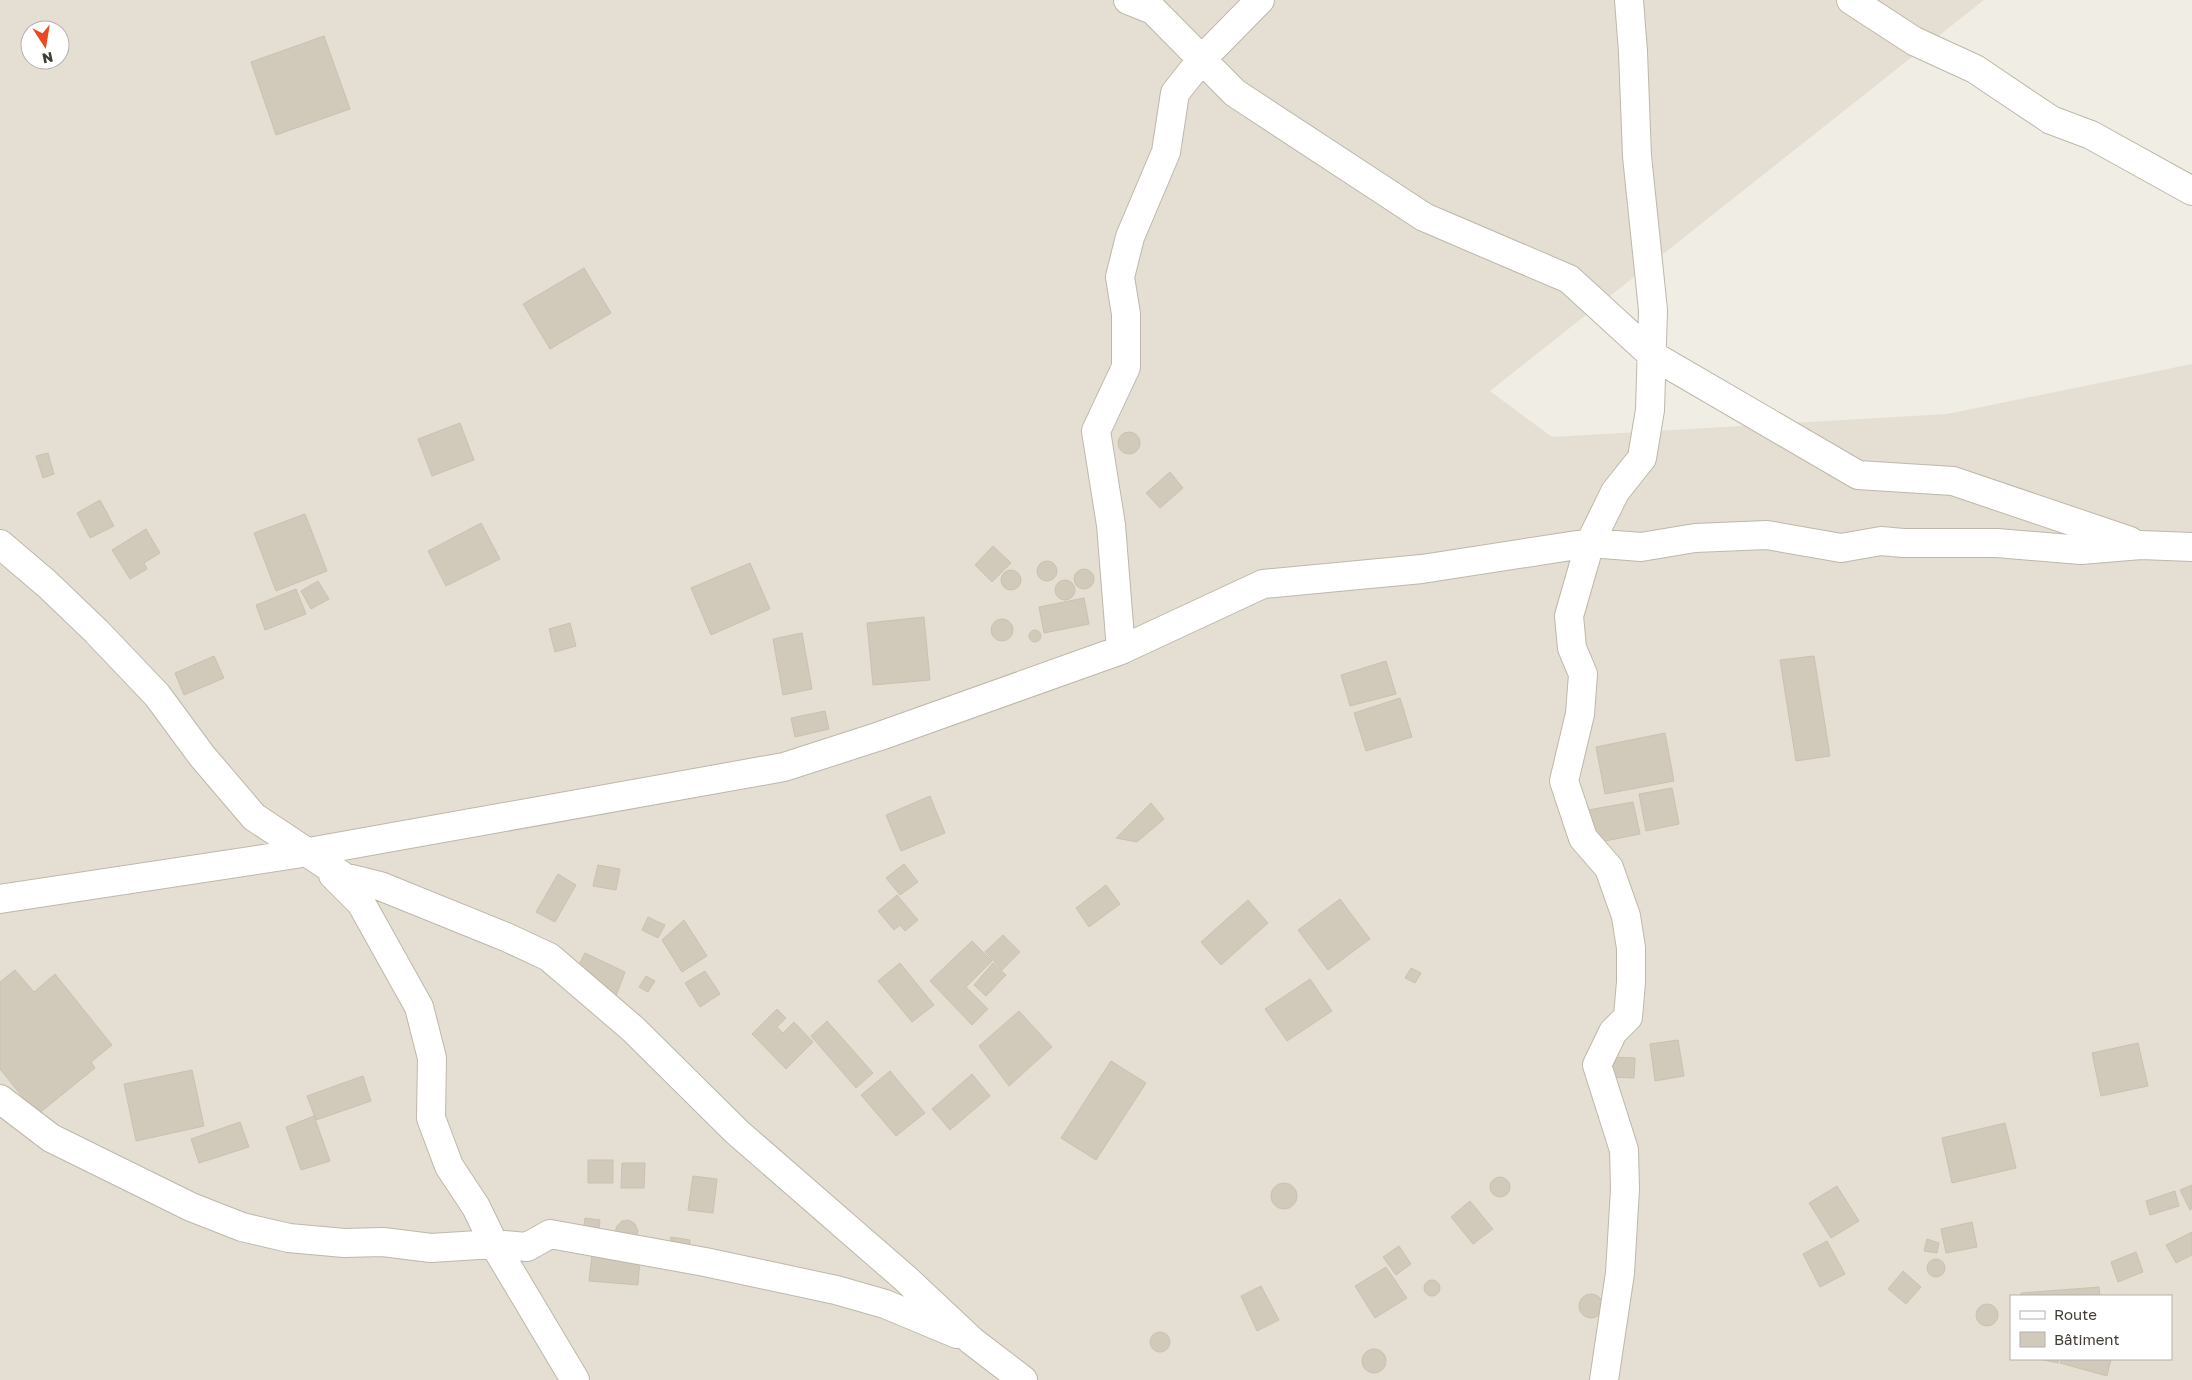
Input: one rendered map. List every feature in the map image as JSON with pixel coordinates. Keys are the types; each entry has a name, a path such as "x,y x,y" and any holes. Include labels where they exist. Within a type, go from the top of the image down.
{"street":[{"path":"1128,0 1153,10 1235,93 1424,217 1569,279 1652,355 1858,475 1953,480 2141,545"},
{"path":"1121,650 1112,525 1096,431 1126,367 1126,314 1120,277 1130,237 1166,152 1175,93 1202,59 1260,0"},
{"path":"1604,1380 1620,1273 1625,1189 1624,1150 1597,1065 1612,1032 1628,1017 1631,948 1626,916 1609,868 1583,838 1564,781 1580,714 1583,674 1572,648 1569,616 1590,543 1616,492 1642,458 1650,410 1653,310 1637,156 1629,0"},
{"path":"1851,0 1914,41 1975,70 2051,120 2091,135 2192,191"},
{"path":"0,899 309,852 784,767 880,736 1121,650 1263,584 1422,569 1590,543 1641,547 1695,538 1766,535 1841,548 1881,541 1903,543 1997,543 2081,550 2141,545 2192,547"},
{"path":"0,544 61,597 157,695 202,756 254,817 344,877 380,886 550,957 633,1029 737,1132 906,1278 972,1341 1023,1380"},
{"path":"309,852 361,903 419,1007 432,1058 431,1118 449,1166 476,1207 494,1244 575,1380"},
{"path":"0,1099 51,1138 191,1207 242,1227 290,1238 344,1244 383,1242 431,1248 494,1244 526,1247 550,1234 706,1262 836,1290 885,1304 972,1341"}],"shaded area":[{"path":"0,0 1984,0 1490,391 1552,437 1947,414 2192,364 2192,1380 0,1380"}],"building":[{"path":"324,36 350,109 276,135 251,62"},
{"path":"584,268 611,313 550,349 523,304"},
{"path":"460,423 474,460 432,476 418,439"},
{"path":"1129,432 1137,435 1140,443 1137,451 1129,454 1121,451 1118,443 1121,435"},
{"path":"48,453 54,474 43,478 36,456"},
{"path":"1170,472 1183,488 1160,508 1146,493"},
{"path":"100,500 114,526 90,538 77,513"},
{"path":"305,514 327,571 276,591 254,533"},
{"path":"481,523 500,559 446,586 428,551"},
{"path":"146,529 160,553 144,563 147,569 130,579 112,550"},
{"path":"993,546 1011,563 992,582 975,565"},
{"path":"1043,561 1051,561 1057,567 1057,575 1051,581 1043,581 1037,575 1037,567"},
{"path":"750,563 770,609 711,635 691,588"},
{"path":"1084,569 1091,572 1094,579 1091,586 1084,589 1077,586 1074,579 1077,572"},
{"path":"1011,570 1018,573 1021,580 1018,587 1011,590 1004,587 1001,580 1004,573"},
{"path":"1065,580 1072,583 1075,590 1072,597 1065,600 1058,597 1055,590 1058,583"},
{"path":"318,581 329,599 311,609 301,591"},
{"path":"296,589 306,614 265,630 256,605"},
{"path":"1084,598 1089,624 1044,633 1039,607"},
{"path":"924,617 930,680 873,685 867,623"},
{"path":"1002,619 1010,622 1013,630 1010,638 1002,641 994,638 991,630 994,622"},
{"path":"570,623 576,646 555,652 549,629"},
{"path":"1037,630 1040,631 1040,641 1033,642 1030,641 1029,634 1030,631"},
{"path":"802,633 812,689 783,695 773,639"},
{"path":"214,656 224,678 184,695 175,673"},
{"path":"1814,656 1830,756 1796,761 1780,660"},
{"path":"1386,661 1396,694 1350,706 1341,675"},
{"path":"1400,698 1412,737 1366,751 1354,713"},
{"path":"825,711 829,729 795,737 791,718"},
{"path":"1665,733 1674,781 1605,794 1596,747"},
{"path":"1672,788 1679,824 1646,831 1639,794"},
{"path":"930,796 945,833 901,851 886,815"},
{"path":"1633,802 1640,834 1595,843 1588,810"},
{"path":"1151,803 1164,819 1137,842 1116,838"},
{"path":"904,864 918,882 900,895 886,878"},
{"path":"598,865 620,869 616,890 593,886"},
{"path":"558,874 576,885 555,922 536,912"},
{"path":"1106,885 1120,904 1089,927 1076,908"},
{"path":"897,895 918,920 905,931 900,925 894,930 878,911"},
{"path":"1340,899 1370,939 1328,970 1298,930"},
{"path":"1248,900 1268,923 1221,965 1201,942"},
{"path":"648,917 665,925 658,938 642,930"},
{"path":"684,920 707,956 682,972 662,940"},
{"path":"1003,935 1020,952 1002,970 985,952"},
{"path":"972,941 992,961 966,987 988,1009 972,1025 930,981"},
{"path":"585,953 625,972 614,1001 573,976"},
{"path":"900,963 934,1005 912,1022 878,981"},
{"path":"993,963 1006,975 986,996 974,985"},
{"path":"1411,968 1421,973 1415,983 1405,978"},
{"path":"15,970 34,992 55,974 112,1045 91,1062 95,1068 37,1115 0,1069 0,982"},
{"path":"705,971 720,994 700,1007 685,983"},
{"path":"646,976 655,981 648,992 639,987"},
{"path":"1310,979 1332,1011 1287,1041 1265,1009"},
{"path":"777,1009 786,1018 777,1027 783,1033 794,1022 813,1042 786,1069 752,1034"},
{"path":"1019,1011 1052,1047 1009,1086 979,1046"},
{"path":"827,1021 873,1073 856,1088 811,1036"},
{"path":"1678,1040 1684,1076 1655,1081 1650,1044"},
{"path":"2138,1043 2148,1086 2101,1096 2092,1053"},
{"path":"1612,1057 1635,1058 1634,1078 1611,1077"},
{"path":"1111,1061 1146,1083 1096,1160 1061,1138"},
{"path":"192,1070 204,1126 136,1141 124,1084"},
{"path":"890,1071 925,1113 896,1136 861,1095"},
{"path":"972,1074 990,1096 950,1130 932,1109"},
{"path":"363,1076 371,1101 316,1120 307,1096"},
{"path":"314,1116 330,1161 301,1170 286,1127"},
{"path":"240,1122 249,1147 199,1163 191,1139"},
{"path":"2005,1123 2016,1168 1952,1183 1942,1138"},
{"path":"588,1160 613,1160 613,1183 588,1183"},
{"path":"622,1163 645,1163 644,1188 621,1188"},
{"path":"693,1176 717,1179 713,1213 688,1210"},
{"path":"1500,1177 1507,1180 1510,1187 1507,1194 1500,1197 1493,1194 1490,1187 1493,1180"},
{"path":"1284,1183 1293,1187 1297,1196 1293,1205 1284,1209 1275,1205 1271,1196 1275,1187"},
{"path":"2192,1185 2192,1209 2190,1210 2180,1190"},
{"path":"1837,1186 1859,1221 1831,1238 1809,1203"},
{"path":"2175,1191 2179,1206 2150,1215 2146,1201"},
{"path":"1470,1201 1493,1229 1473,1244 1451,1217"},
{"path":"585,1218 600,1220 598,1237 583,1235"},
{"path":"629,1220 635,1224 638,1231 636,1237 615,1232 617,1226 622,1221"},
{"path":"1972,1222 1977,1247 1946,1253 1941,1229"},
{"path":"2192,1232 2192,1255 2176,1263 2166,1245"},
{"path":"671,1237 690,1240 688,1256 669,1253"},
{"path":"1927,1239 1939,1243 1937,1253 1924,1251"},
{"path":"1827,1241 1845,1274 1820,1287 1803,1254"},
{"path":"1399,1246 1411,1264 1396,1275 1383,1257"},
{"path":"2136,1252 2143,1272 2118,1282 2111,1262"},
{"path":"592,1254 640,1258 638,1285 589,1281"},
{"path":"1936,1259 1942,1262 1945,1268 1942,1274 1936,1277 1930,1274 1927,1268 1930,1262"},
{"path":"1386,1267 1407,1298 1375,1318 1355,1286"},
{"path":"1903,1271 1921,1287 1906,1304 1888,1289"},
{"path":"1429,1280 1435,1280 1440,1285 1438,1294 1429,1296 1424,1291 1424,1285"},
{"path":"1261,1286 1279,1320 1257,1331 1241,1296"},
{"path":"2099,1287 2100,1295 2021,1295 2021,1293"},
{"path":"1591,1294 1599,1298 1603,1306 1599,1314 1591,1318 1583,1314 1579,1306 1583,1298"},
{"path":"1987,1304 1995,1307 1998,1315 1995,1323 1987,1326 1979,1323 1976,1315 1979,1307"},
{"path":"1156,1332 1164,1332 1170,1338 1170,1346 1164,1352 1156,1352 1150,1346 1150,1338"},
{"path":"1374,1349 1379,1350 1385,1356 1385,1366 1379,1372 1374,1373 1369,1372 1363,1366 1362,1361 1363,1356 1369,1350"},
{"path":"2044,1360 2059,1360 2058,1363"},
{"path":"2062,1360 2111,1360 2107,1376 2060,1363"}]}
